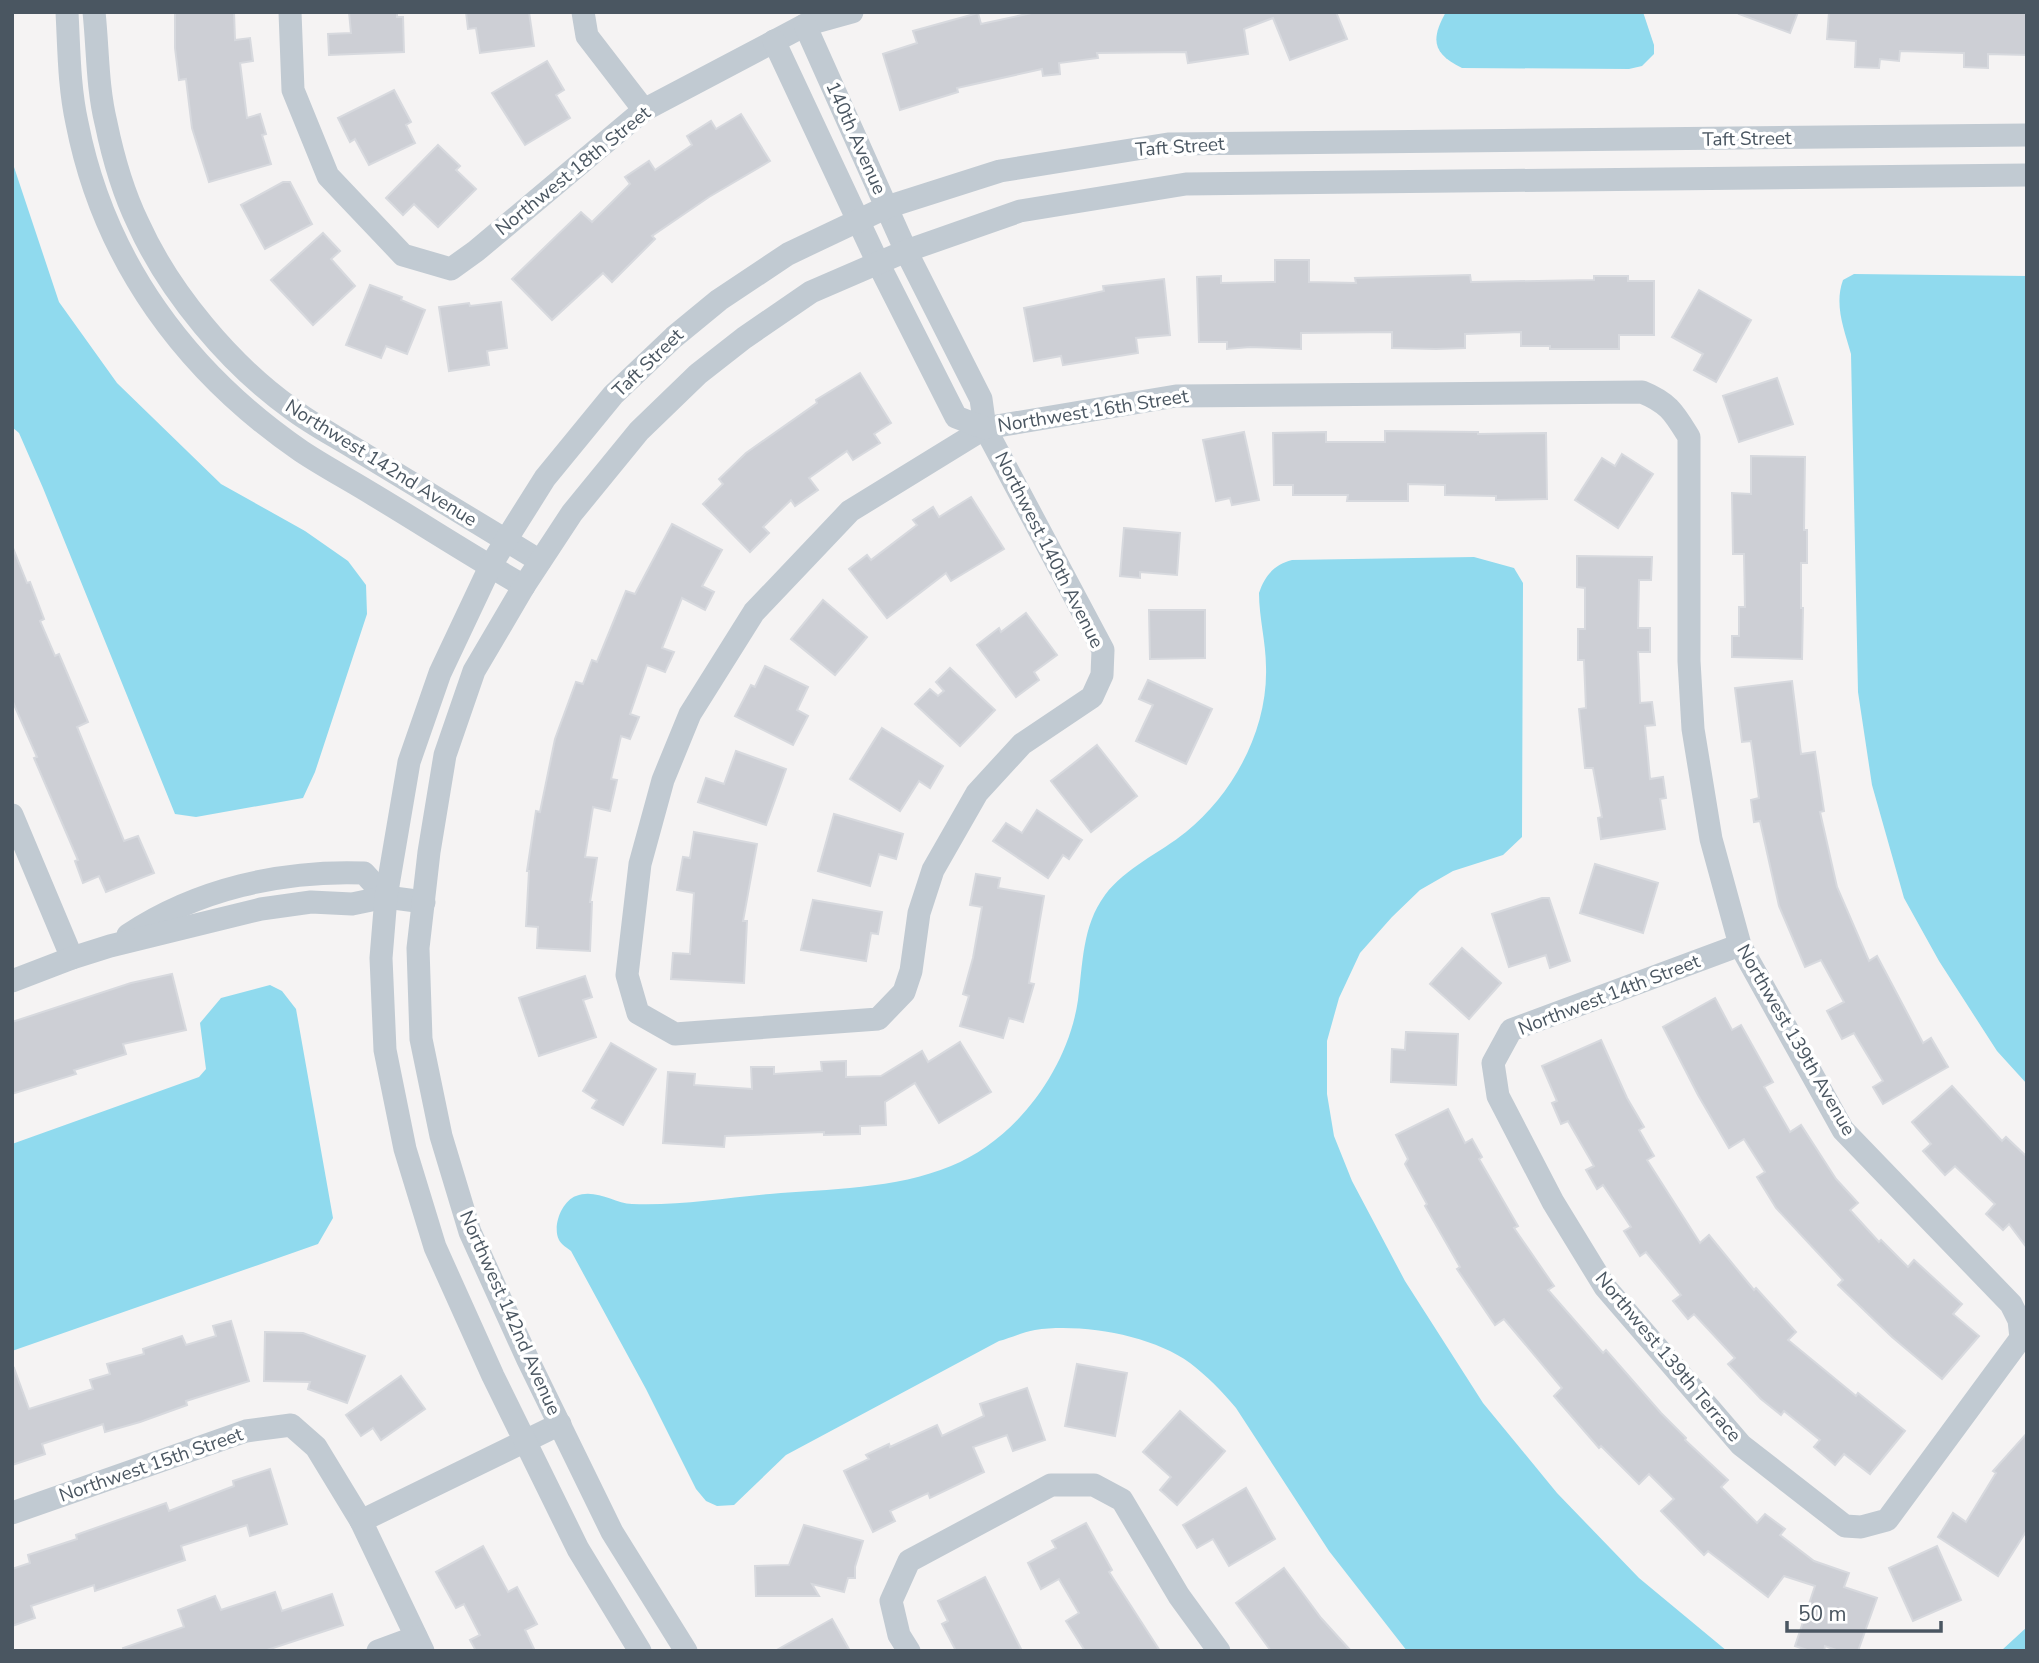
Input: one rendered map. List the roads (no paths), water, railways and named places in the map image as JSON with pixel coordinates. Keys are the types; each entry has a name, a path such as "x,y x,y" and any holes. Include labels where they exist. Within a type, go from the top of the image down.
{"street":[{"name":"Northwest 142nd Avenue","path":"67,12 76,122 88,171 112,232 156,312 185,350 211,377 302,452 524,586 474,671 445,755 418,948 421,1039 441,1136 470,1232 612,1532 686,1651"},
{"name":"Northwest 142nd Avenue","path":"94,12 105,121 124,187 138,224 163,270 189,306 253,376 292,410 540,561"},
{"name":"Northwest 18th Street","path":"290,12 293,90 328,176 403,255 451,269 644,110 805,25 852,12"},
{"path":"583,12 587,36 644,110"},
{"name":"140th Avenue","path":"805,25 906,251"},
{"name":"140th Avenue","path":"774,41 878,263"},
{"name":"Taft Street","path":"490,567 545,478 614,395 674,337 719,300 788,254 887,207 1000,171 1168,144 2027,135"},
{"name":"Taft Street","path":"524,586 572,513 639,431 698,374 744,338 811,292 906,251 1020,211 1186,184 2027,175"},
{"name":"Northwest 140th Avenue","path":"904,992 911,971 919,913 933,870 977,793 1023,744 1091,697 1102,675 1103,650 985,428 981,399 906,251"},
{"path":"878,263 956,417 985,428"},
{"name":"Northwest 16th Street","path":"904,992 878,1019 674,1034 638,1013 627,975 640,864 663,780 690,714 754,612 850,510 985,428 1175,396 1642,392 1659,399 1673,410"},
{"name":"Northwest 139th Avenue","path":"1673,410 1689,437 1689,661 1693,729 1712,839 1740,945 1843,1130 2011,1304 2018,1320 2021,1338 1887,1520 1861,1527"},
{"name":"Northwest 142nd Avenue","path":"490,567 440,673 409,762 386,897 382,958 385,1050 405,1149 435,1247 578,1549 640,1651"},
{"path":"12,815 72,958"},
{"path":"110,946 180,906 231,888 284,876 364,873 386,897"},
{"path":"12,981 110,946 261,909 312,902 352,904 386,897 424,902"},
{"name":"Northwest 14th Street","path":"1493,1063 1511,1030 1740,945"},
{"name":"Northwest 139th Terrace","path":"1493,1063 1498,1096 1553,1202 1605,1287 1741,1445 1845,1526 1861,1527"},
{"path":"378,1651 419,1644 361,1521 560,1424"},
{"name":"Northwest 15th Street","path":"12,1513 246,1430 291,1425 316,1447 361,1521"},
{"path":"909,1651 900,1635 891,1601 909,1561 1051,1485 1094,1485 1122,1500 1179,1596 1219,1651"}],"water":[{"path":"1446,12 1643,12 1654,45 1654,54 1642,66 1629,69 1462,68 1445,57 1437,45 1436,38"},
{"path":"12,161 59,302 117,383 221,484 305,531 348,561 366,585 367,614 315,772 303,798 196,817 175,814 43,488 19,433 12,427"},
{"path":"1854,274 2027,276 2027,1084 1997,1051 1939,961 1904,898 1872,785 1858,692 1851,354 1839,299 1843,280"},
{"path":"1474,557 1514,568 1523,583 1522,837 1503,855 1453,871 1420,890 1360,953 1339,998 1327,1041 1327,1094 1334,1136 1352,1181 1405,1281 1483,1403 1557,1493 1639,1578 1727,1651 1407,1651 1329,1551 1236,1408 1220,1390 1190,1363 1174,1353 1116,1333 1053,1328 1026,1332 999,1341 786,1455 734,1505 717,1506 706,1501 696,1489 646,1389 571,1251 559,1240 558,1221 566,1203 583,1194 632,1204 666,1204 885,1184 930,1174 951,1166 997,1139 1035,1099 1051,1076 1063,1051 1078,1000 1088,932 1097,907 1122,877 1176,840 1203,816 1233,779 1245,758 1261,713 1265,690 1266,658 1259,593 1267,576 1275,568 1292,560"},
{"path":"270,985 282,991 296,1009 333,1218 318,1244 12,1351 12,1144 199,1077 206,1069 200,1023 221,998"},
{"path":"2027,1627 2027,1651 2000,1651 2002,1650"}]}
